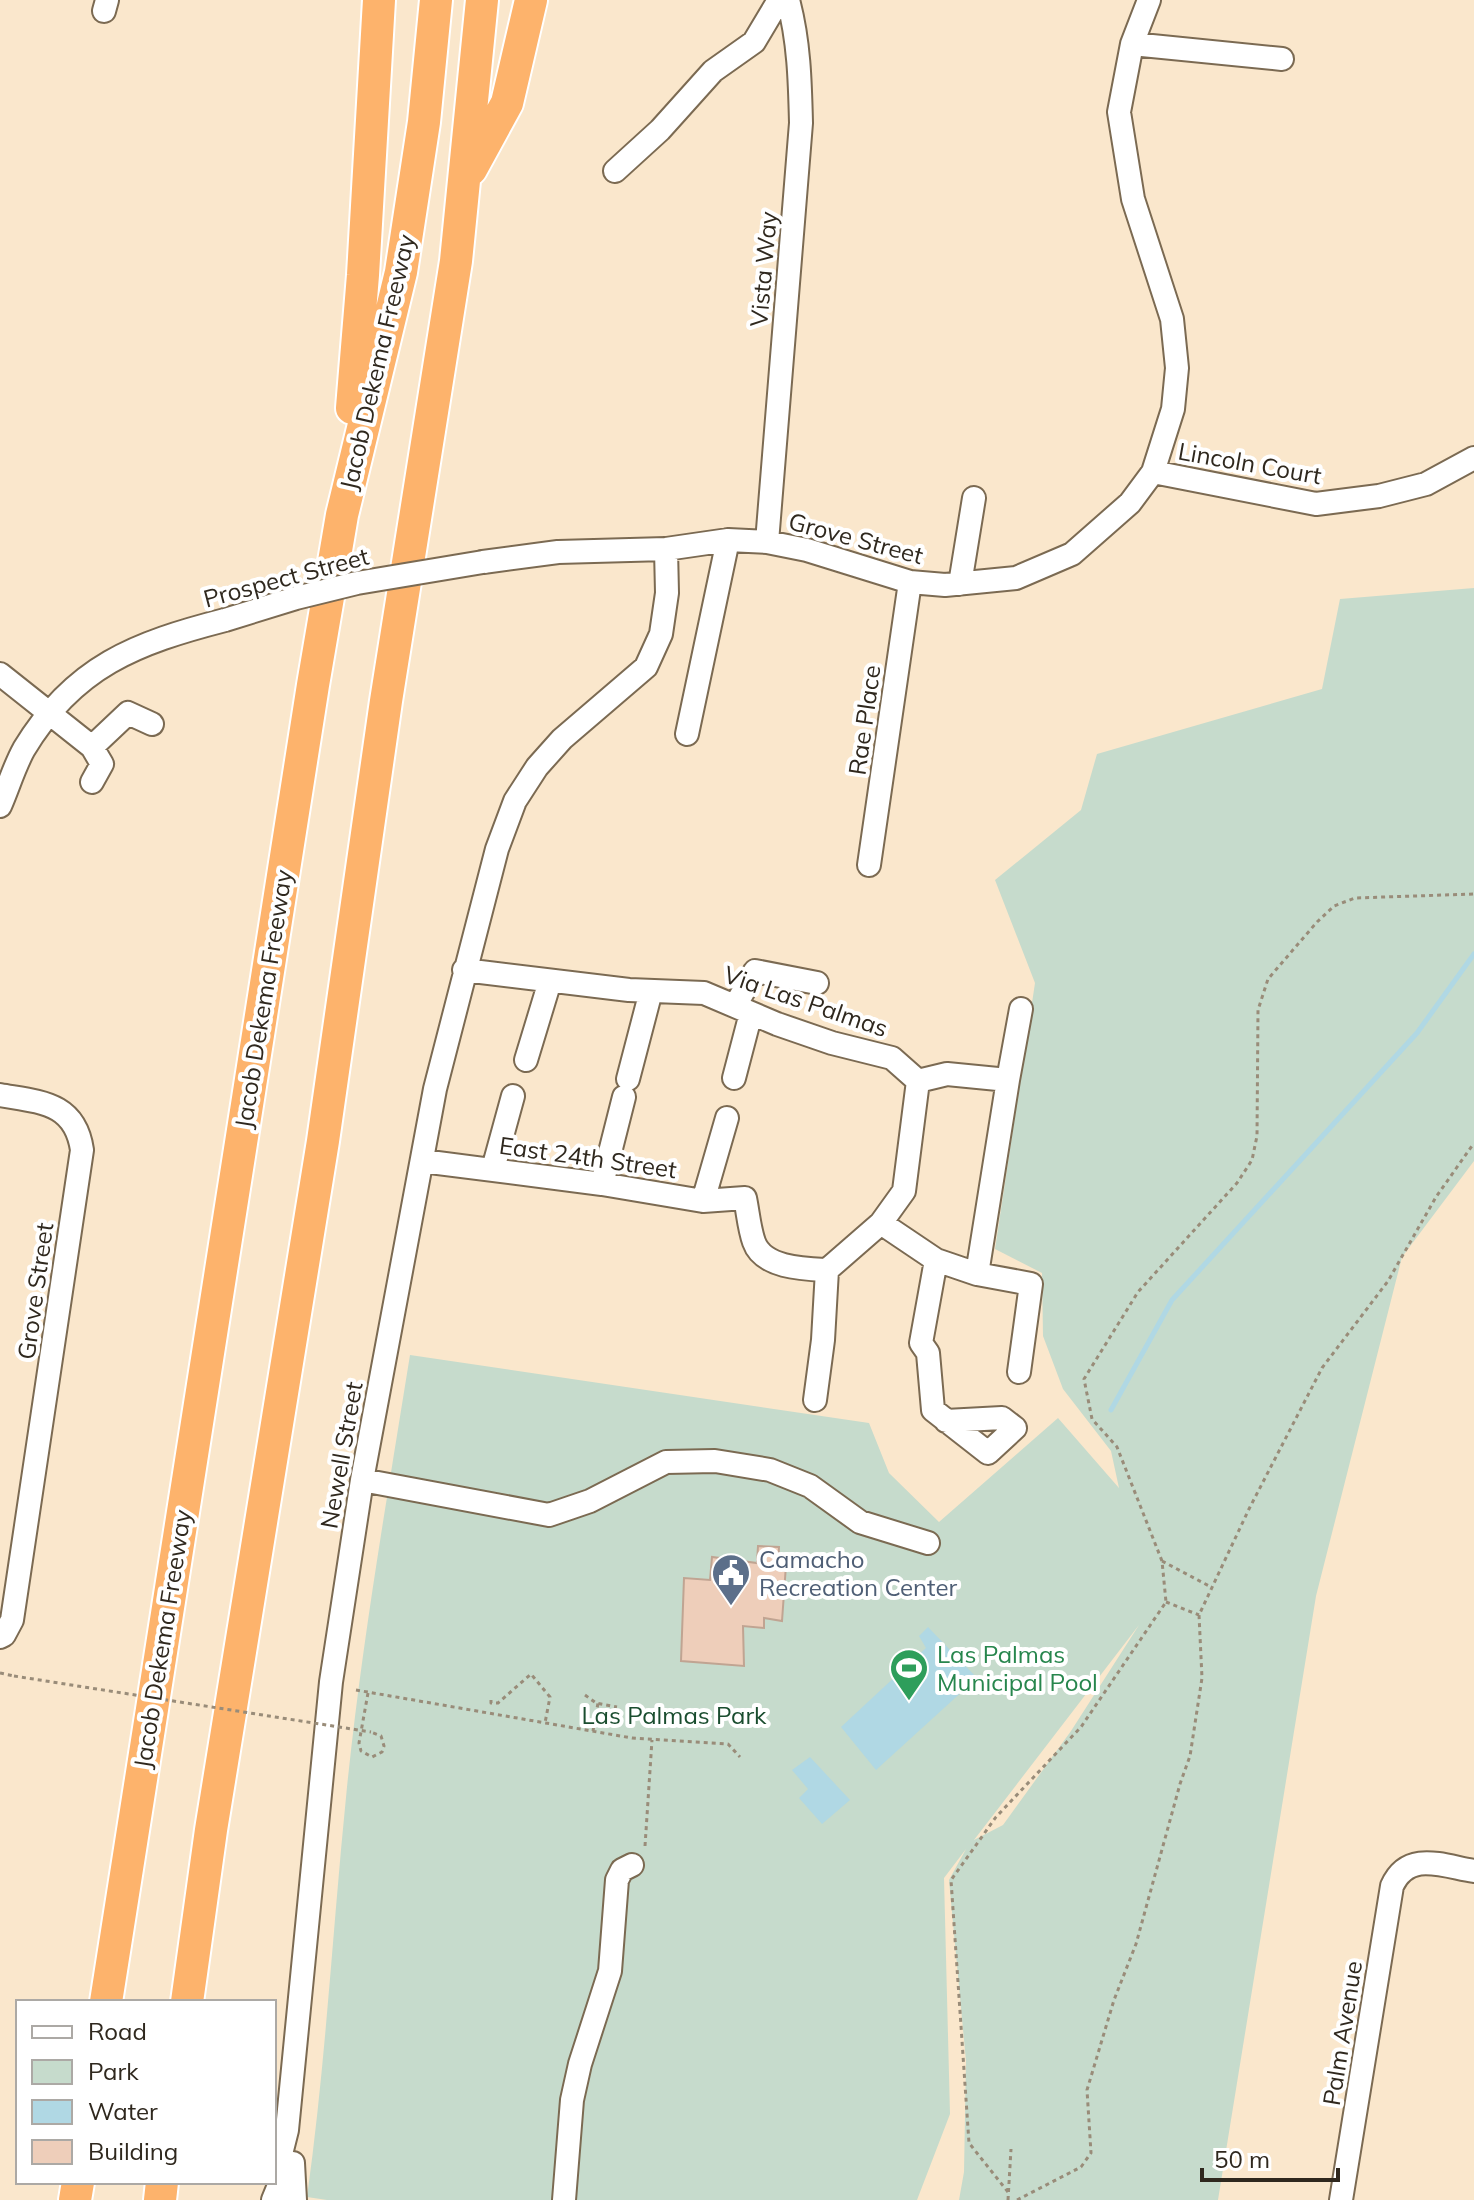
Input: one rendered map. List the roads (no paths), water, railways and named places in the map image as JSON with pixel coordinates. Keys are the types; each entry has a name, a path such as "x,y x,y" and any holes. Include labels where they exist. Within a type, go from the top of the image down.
{"highway":[{"path":"342,515 363,275 379,0"},
{"name":"Jacob Dekema Freeway","path":"106,2000 342,515 401,272 424,122 436,0"},
{"path":"187,2000 211,1830 323,1141 382,730 456,261 482,0"},
{"path":"464,183 507,103 531,0"}],"street":[{"path":"615,171 660,130 713,71 754,42 779,0"},
{"name":"Vista Way","path":"767,542 801,123 800,69 788,0"},
{"name":"Grove Street","path":"666,549 728,540 767,542 807,550 910,582 960,584 1016,578 1072,554 1130,503 1153,472 1173,409 1177,368 1172,319 1133,199 1119,112 1132,44 1149,0"},
{"path":"1132,44 1282,59"},
{"name":"Lincoln Court","path":"1153,472 1316,504 1379,496 1426,484 1474,458"},
{"path":"960,584 974,498"},
{"path":"687,734 728,540"},
{"name":"Prospect Street","path":"0,806 22,752 50,713 71,691 116,657 165,636 357,583 558,552 666,549"},
{"name":"Newell Street","path":"273,2200 280,2183 280,2158 287,2130 331,1682 362,1480 435,1089 497,849 515,801 537,767 562,739 646,667 661,634 667,593 666,549"},
{"name":"Rae Place","path":"869,865 910,582"},
{"path":"0,674 92,747 102,764 92,782"},
{"path":"92,747 128,713 152,724"},
{"name":"Via Las Palmas","path":"464,970 651,991 704,993 832,1043 892,1058 918,1081"},
{"path":"734,1078 743,1009 755,971 817,983"},
{"path":"526,1060 550,981"},
{"path":"602,1184 651,991"},
{"path":"977,1274 1021,1009"},
{"path":"815,1400 823,1340 827,1270 881,1223 904,1191 918,1081 947,1074 1008,1080"},
{"name":"Grove Street","path":"0,1095 50,1103 72,1120 80,1134 82,1150 12,1620 0,1637"},
{"path":"493,1169 513,1096"},
{"path":"703,1201 727,1118"},
{"name":"East 24th Street","path":"422,1161 602,1184 703,1201 745,1198 755,1245 764,1255 791,1268 827,1270"},
{"path":"881,1223 936,1260 977,1274 1031,1284 1019,1372"},
{"path":"936,1260 921,1343 928,1353 933,1410 946,1421"},
{"path":"362,1480 549,1515 590,1501 666,1462 715,1461 770,1470 810,1486 860,1522 928,1543"},
{"name":"Palm Avenue","path":"1341,2200 1392,1886 1397,1875 1407,1866 1421,1863 1474,1871"},
{"path":"564,2200 570,2116 577,2077 607,1985 612,1958 617,1880 622,1870 632,1865"},
{"name":"Newell Street","path":"287,2130 293,2157 295,2200"}],"water":[{"name":"Las Palmas Municipal Pool","path":"928,1627 977,1678 876,1770 841,1727 926,1648 919,1636"},
{"path":"810,1757 850,1800 822,1824 799,1798 808,1789 792,1770"}],"waterway":[{"path":"1111,1410 1172,1300 1417,1033 1474,954"}],"place":[{"name":"Camacho Recreation Center","path":"731,1607"},
{"name":"Las Palmas Municipal Pool","path":"909,1702"}],"park label":[{"name":"Las Palmas Park","path":"674,1715"}]}
